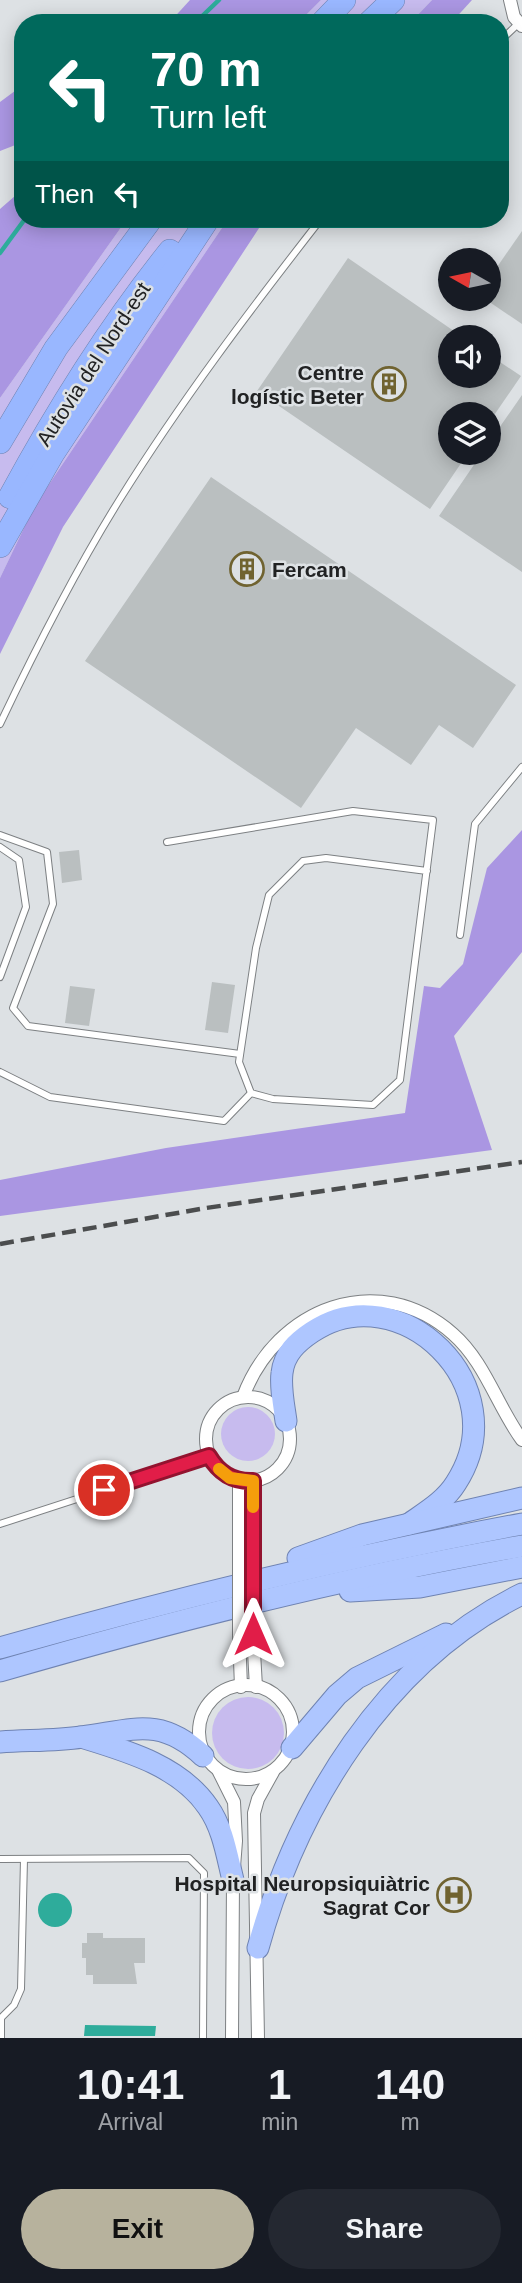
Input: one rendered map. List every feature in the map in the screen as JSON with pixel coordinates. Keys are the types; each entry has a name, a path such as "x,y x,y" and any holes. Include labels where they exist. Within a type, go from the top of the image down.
{"highway":[{"path":"331,14 344,0"},
{"path":"378,14 393,0"},
{"name":"Autovia del Nord-est","path":"0,442 64,338 144,228"},
{"name":"Autovia del Nord-est","path":"0,516 38,444 138,291 189,228"},
{"path":"0,546 52,455 202,228"},
{"path":"286,1421 282,1373 288,1354 300,1340 317,1328 335,1321 374,1318 403,1324 429,1338 460,1373 469,1391 474,1418 473,1437 466,1466 455,1485 436,1506 409,1524"},
{"path":"229,1585 362,1535 522,1498"},
{"path":"0,1648 229,1585 402,1546 522,1524"},
{"path":"0,1671 159,1624 443,1560 522,1546"},
{"path":"299,1592 420,1587 522,1567"},
{"path":"292,1748 331,1702 357,1678 486,1615 522,1594"},
{"path":"258,1948 289,1855 357,1737 405,1682 486,1615"},
{"path":"0,1741 81,1737 151,1727 182,1738 203,1756"},
{"path":"81,1737 166,1768 186,1783 209,1807 226,1849 233,1880"}],"street":[{"path":"510,0 511,11 520,25"},
{"path":"243,1397 264,1358 300,1320 343,1304 369,1300 401,1304 428,1314 454,1334 474,1356 505,1416 522,1440"},
{"path":"243,1397 263,1398 272,1403 286,1421 290,1443 288,1454 274,1473 253,1481 239,1481 223,1473 209,1456 206,1433 213,1415 227,1402 243,1397"},
{"path":"239,1481 241,1687"},
{"path":"253,1481 253,1634 256,1687"},
{"path":"232,2038 233,1880 236,1841 234,1802 219,1772 203,1756 198,1744 199,1724 205,1706 224,1690 256,1687 275,1695 288,1709 294,1728 292,1748 273,1772 258,1799 254,1813 258,2038"},
{"path":"219,1772 246,1779 273,1772"}],"lane":[{"path":"0,724 34,652 119,500 222,346 314,228"},
{"path":"460,935 475,824 522,767"},
{"path":"167,842 353,811 433,820 400,1080 373,1105 273,1099 251,1093"},
{"path":"0,835 47,852 52,905 13,1008 28,1026 240,1054"},
{"path":"0,848 19,860 26,907 0,977"},
{"path":"251,1093 239,1062 256,948 269,895 303,861 326,858 427,871"},
{"path":"0,1072 50,1097 224,1121 251,1093"},
{"path":"0,1524 209,1456"},
{"path":"0,1859 189,1858 198,1865 204,1873 203,2038"},
{"path":"1,2038 1,2018 14,2005 21,1989 24,1859"}],"shaded area":[{"path":"190,0 321,0 307,14 177,14"},
{"path":"321,0 432,0 419,14 307,14"},
{"path":"432,0 472,0 459,14 419,14"},
{"path":"14,92 14,146 0,151 0,102"},
{"path":"14,197 14,228 121,228 0,398 0,209"},
{"path":"121,228 222,228 35,505 0,578 0,398"},
{"path":"222,228 259,228 63,527 0,654 0,578 35,505"},
{"path":"522,830 522,952 454,1036 492,1150 0,1216 0,1180 166,1148 405,1113 424,986 440,988 463,964 487,868"},
{"path":"248,1407 267,1415 275,1434 267,1453 248,1461 229,1453 221,1434 229,1415"},
{"path":"248,1697 262,1700 274,1707 281,1719 284,1733 281,1747 274,1759 262,1766 248,1769 234,1766 222,1759 215,1747 212,1733 215,1719 222,1707 234,1700"},
{"path":"55,1893 67,1898 72,1910 67,1922 55,1927 43,1922 38,1910 43,1898"},
{"path":"85,2025 156,2026 155,2036 84,2036"}],"building":[{"path":"522,231 522,324 501,310 501,261"},
{"name":"Centre logístic Beter","path":"348,258 445,325 438,325 438,388 501,388 501,363 521,376 501,405 501,402 438,402 438,465 460,465 430,509 257,391"},
{"path":"522,395 522,572 439,516 474,465 501,465 501,425"},
{"name":"Fercam","path":"211,477 516,685 473,748 439,725 411,765 356,728 301,808 85,661"},
{"path":"79,850 82,880 62,883 59,852"},
{"path":"212,982 235,985 228,1033 205,1030"},
{"path":"70,986 95,989 89,1026 65,1023"},
{"path":"87,1933 103,1933 103,1938 145,1938 145,1963 134,1963 137,1984 93,1984 93,1975 86,1975 86,1958 82,1958 82,1943 87,1943"}],"waterway":[{"path":"204,14 219,0"},
{"path":"0,253 18,228"}],"railway":[{"path":"0,1244 206,1208 522,1162"}],"slow traffic":[{"path":"219,1469 230,1478 253,1481 253,1507"}],"place":[{"name":"Centre logístic Beter","path":"389,384"},
{"name":"Fercam","path":"247,569"},
{"name":"Hospital Neuropsiquiàtric Sagrat Cor","path":"454,1895"}],"route":[{"path":"104,1490 209,1456 216,1467 230,1478 253,1481 253,1634"}]}
